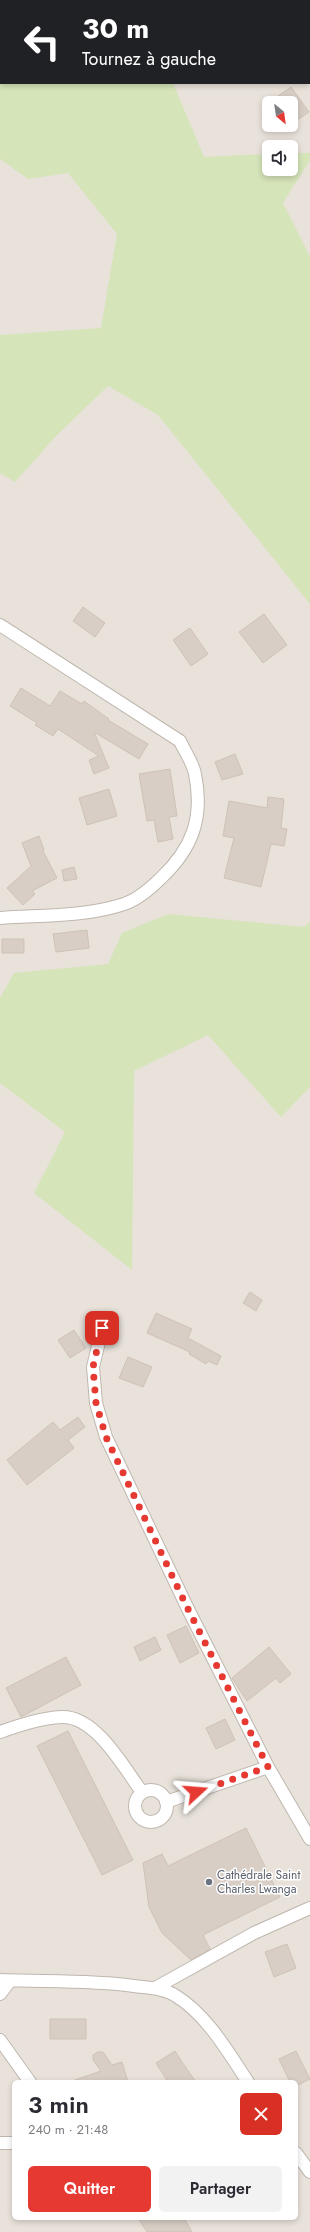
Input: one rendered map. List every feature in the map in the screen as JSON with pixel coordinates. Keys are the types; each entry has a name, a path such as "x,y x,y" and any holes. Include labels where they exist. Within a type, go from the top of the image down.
{"street":[{"path":"0,625 180,741 195,773 198,806 195,830 186,850 148,891 123,905 93,912 0,918"},
{"path":"102,1328 93,1367 96,1403 106,1437 187,1607 268,1767 310,1839"},
{"path":"0,1732 27,1723 63,1717 78,1721 94,1730 142,1792"},
{"path":"166,1802 268,1767"},
{"path":"154,1790 164,1797 166,1802 166,1809 160,1819 147,1822 137,1815 135,1802 142,1792 154,1790"},
{"path":"155,1988 254,1933 308,1910"},
{"path":"0,1994 5,1980 105,1982 155,1988 174,1994 188,2004 226,2049 247,2080"},
{"path":"0,2040 29,2080"},
{"path":"0,2143 12,2143"},
{"path":"298,2156 310,2172"}],"shaded area":[{"path":"0,84 310,84 310,2232 0,2232"}],"green space":[{"path":"0,84 173,84 204,157 262,154 262,176 298,176 298,153 310,153 310,160 283,203 310,257 310,604 158,415 108,386 56,436 15,482 0,473 0,335 101,328 117,234 68,173 28,179 0,159"},
{"path":"168,914 304,927 310,922 310,1087 281,1117 208,1035 134,1071 132,1270 34,1193 65,1132 0,1083 0,998 14,973 108,964 122,933"}],"building":[{"path":"291,87 297,96 278,96"},
{"path":"298,97 309,112 298,119"},
{"path":"83,607 105,623 95,637 73,621"},
{"path":"264,614 287,645 263,663 239,632"},
{"path":"190,628 208,654 191,666 173,640"},
{"path":"21,688 50,706 60,691 82,704 84,701 109,719 108,720 148,744 139,759 94,732 109,768 94,774 89,760 99,756 58,729 53,736 35,725 37,723 10,706"},
{"path":"235,754 243,774 222,780 215,762"},
{"path":"170,769 177,816 169,817 173,839 158,842 154,820 147,821 139,774"},
{"path":"109,789 117,816 87,825 79,798"},
{"path":"268,797 284,799 281,828 287,829 284,846 271,844 261,887 224,878 234,838 223,836 229,801 267,808"},
{"path":"39,836 44,850 43,851 57,878 32,891 35,894 23,905 7,888 31,866 22,843"},
{"path":"74,867 77,879 64,881 62,870"},
{"path":"87,930 89,948 56,952 53,934"},
{"path":"2,939 24,939 24,953 2,953"},
{"path":"250,1292 262,1300 256,1311 243,1303"},
{"path":"156,1313 192,1329 188,1338 221,1356 217,1365 208,1361 206,1364 189,1354 190,1352 147,1333"},
{"path":"74,1330 86,1348 70,1358 58,1340"},
{"path":"128,1357 152,1367 143,1387 119,1378"},
{"path":"78,1417 85,1427 68,1440 74,1448 27,1485 7,1460 53,1422 60,1430"},
{"path":"186,1626 199,1653 180,1663 167,1635"},
{"path":"155,1637 161,1650 140,1661 134,1647"},
{"path":"269,1647 291,1674 280,1683 276,1678 247,1701 232,1678"},
{"path":"66,1657 81,1685 21,1717 6,1688"},
{"path":"225,1719 235,1740 216,1749 206,1728"},
{"path":"68,1731 133,1860 102,1875 37,1746"},
{"name":"Cathédrale Saint Charles Lwanga","path":"246,1828 280,1897 203,1935 210,1949 191,1960 162,1933 149,1907 143,1863 162,1854 168,1866"},
{"path":"287,1944 296,1968 274,1977 265,1952"},
{"path":"50,2019 86,2019 86,2039 50,2039"},
{"path":"175,2051 195,2080 167,2080 156,2063"},
{"path":"296,2051 310,2079 298,2085 298,2080 289,2080 279,2059"},
{"path":"98,2052 103,2052 112,2065 122,2062 127,2080 75,2080 101,2071 93,2060 93,2055"},
{"path":"139,2220 185,2220 192,2232 147,2232"}],"place":[{"name":"Cathédrale Saint Charles Lwanga","path":"209,1882"}],"route":[{"path":"102,1328 93,1367 96,1403 106,1437 187,1607 268,1767 196,1792"}]}
